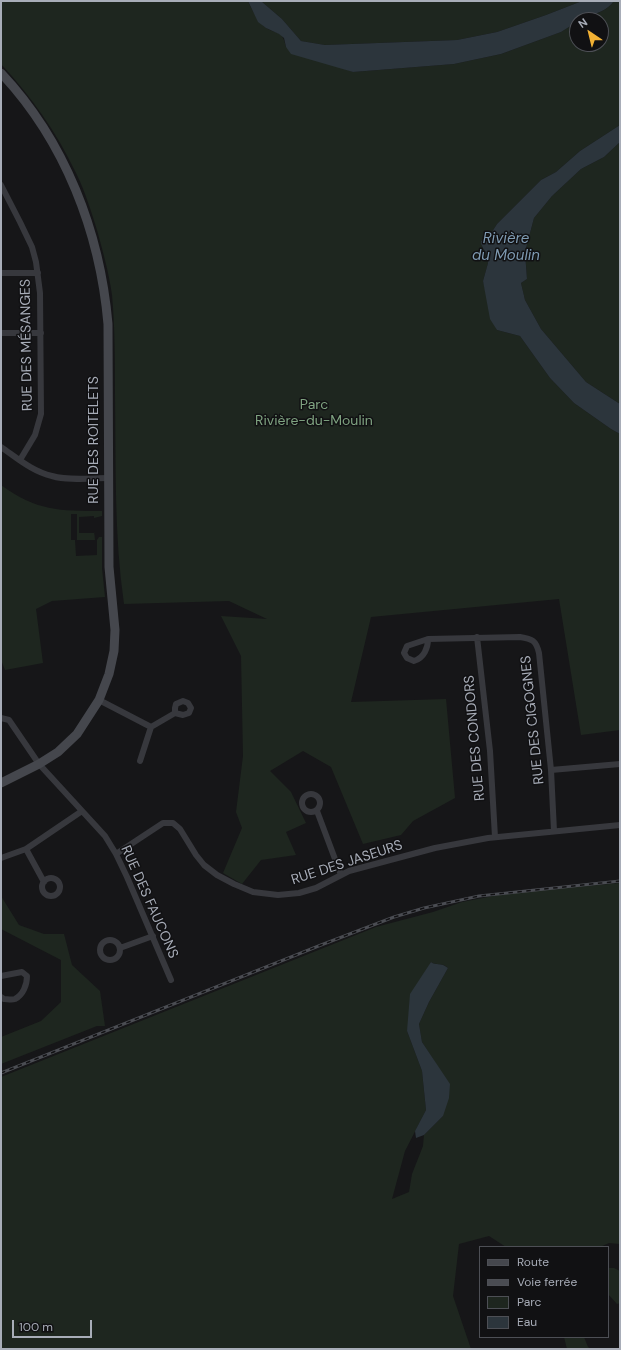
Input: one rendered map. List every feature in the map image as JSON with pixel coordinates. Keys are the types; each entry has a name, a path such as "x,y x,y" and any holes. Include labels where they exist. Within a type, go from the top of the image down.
{"street":[{"name":"RUE DES ROITELETS","path":"1,784 58,752 77,734 99,700 109,674 114,651 115,630 109,567 108,324 106,301 98,258 84,212 63,163 42,125 28,105 2,77"},
{"name":"RUE DES MÉSANGES","path":"1,185 29,240 38,273 40,293 41,414 35,435 20,460"},
{"path":"1,274 38,273"},
{"path":"1,333 41,333"},
{"path":"1,447 39,472 51,476 64,478 108,478"},
{"name":"RUE DES CONDORS","path":"477,637 490,751 495,837"},
{"name":"RUE DES CIGOGNES","path":"428,638 520,637 530,639 534,642 539,653 551,770 554,831"},
{"path":"99,700 151,727"},
{"path":"140,761 151,727 175,714"},
{"name":"RUE DES FAUCONS","path":"1,718 9,720 39,764 105,836 116,854 153,936 170,980"},
{"path":"551,770 620,764"},
{"path":"1,858 26,849 82,811"},
{"path":"317,811 341,875"},
{"name":"RUE DES JASEURS","path":"116,854 163,824 173,823 180,829 204,865 217,875 253,892 278,895 300,893 326,884 349,871 435,848 495,837 620,824"},
{"path":"26,849 44,882"},
{"path":"120,948 153,936"},
{"path":"1,976 22,972 27,976 27,984 23,992 15,999 4,999 1,996"}],"green space":[{"name":"Parc Rivière-du-Moulin","path":"1,1 248,1 261,23 269,30 278,33 283,37 286,47 353,72 454,64 501,54 561,32 569,27 569,52 609,52 609,12 601,12 614,1 620,1 620,125 580,151 556,172 541,180 497,224 488,238 481,244 486,254 488,263 483,281 497,330 520,336 550,378 574,403 620,434 620,730 581,735 559,599 371,617 351,702 446,699 455,798 413,821 401,835 363,844 331,767 303,751 270,771 291,792 306,823 286,832 296,855 261,860 242,884 223,873 242,828 236,812 243,756 241,656 221,616 267,619 229,601 124,604 117,526 114,332 112,295 106,262 90,208 69,158 52,129 33,102 1,64"},
{"path":"261,1 582,1 497,32 457,40 325,45 301,41 282,19"},
{"path":"620,142 620,404 586,382 541,329 525,300 521,283 527,279 525,252 534,218 552,196 581,169 604,157"},
{"path":"1,485 14,494 37,505 61,510 102,511 102,516 94,518 94,516 79,517 79,533 94,533 94,531 95,540 77,540 77,514 71,514 71,540 75,540 76,556 97,555 97,540 99,537 102,537 102,568 105,597 52,601 36,609 43,663 5,670 1,660"},
{"path":"620,883 620,1244 609,1243 602,1246 504,1246 489,1236 459,1244 453,1296 471,1349 1,1349 1,1077 376,927 433,912 462,902 498,895","holes":["431,962 444,965 448,968 429,1002 419,1024 422,1042 435,1062 443,1116 424,1135 423,1146 412,1174 409,1192 392,1199 405,1151 426,1110 422,1071 407,1031"]},
{"path":"1,896 19,925 44,934 64,934 72,965 100,991 105,1026 97,1026 1,1064 1,1037 41,1021 61,1002 61,960 1,929"},
{"path":"609,1268 614,1268 620,1271 620,1303 617,1304 609,1295"},
{"path":"564,1338 584,1338 588,1347 591,1349 567,1349"}],"water":[{"path":"248,1 261,1 282,19 301,41 325,45 457,40 497,32 582,1 614,1 600,12 569,12 569,27 561,32 501,54 454,64 353,72 291,54 286,47 284,38 258,22"},
{"name":"Rivière du Moulin","path":"620,125 620,142 604,157 581,169 552,196 534,218 525,252 527,279 521,283 525,300 541,329 586,382 620,404 620,434 574,403 550,378 520,336 497,330 490,319 483,281 488,263 481,241 488,238 497,224 541,180 556,172 580,151"},
{"path":"431,962 448,968 429,1002 419,1024 422,1042 450,1084 449,1098 443,1116 424,1135 416,1138 415,1131 426,1110 422,1071 407,1031 410,994"}],"railway":[{"path":"1,1073 394,917 424,908 479,896 620,881"}]}
